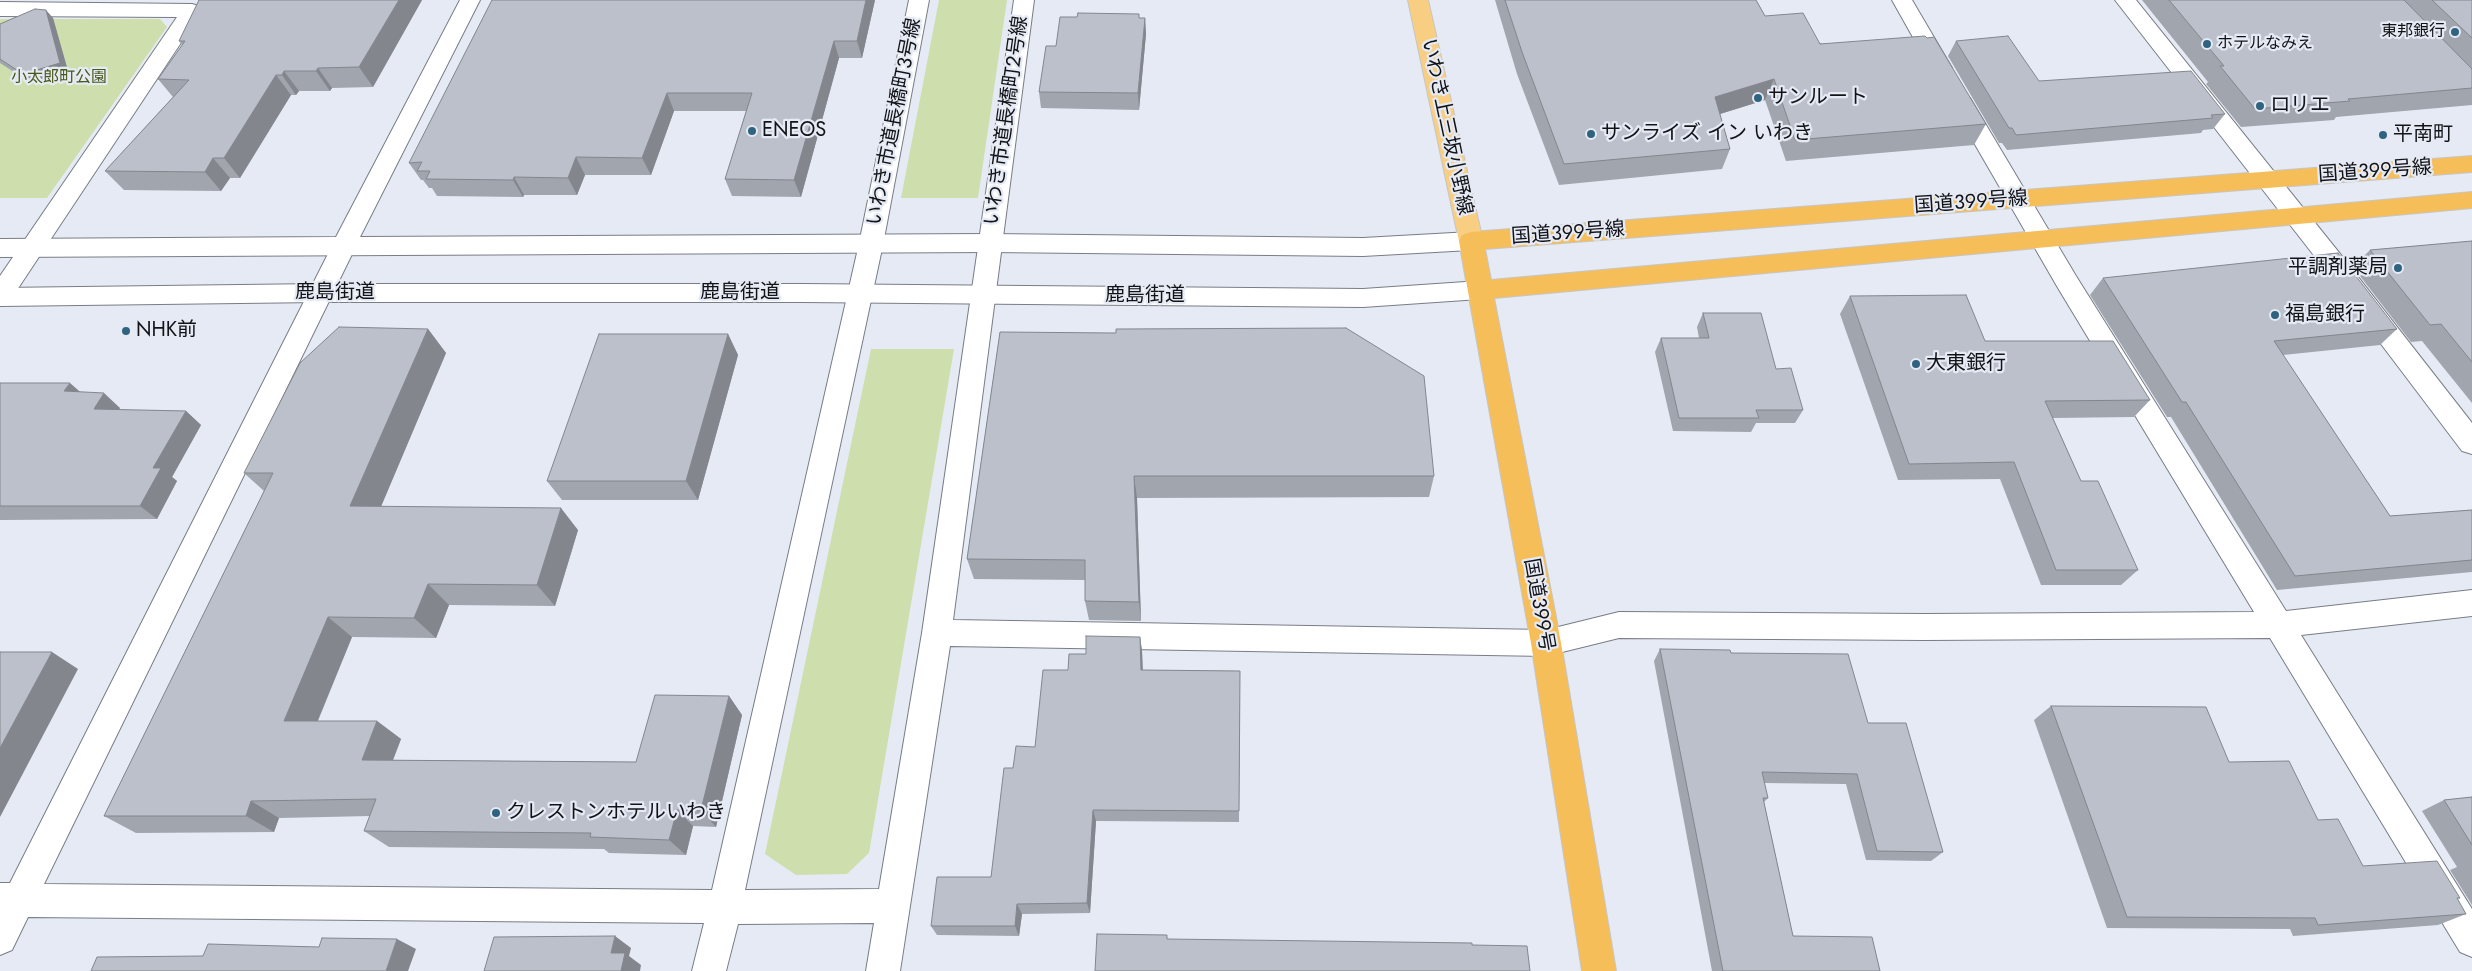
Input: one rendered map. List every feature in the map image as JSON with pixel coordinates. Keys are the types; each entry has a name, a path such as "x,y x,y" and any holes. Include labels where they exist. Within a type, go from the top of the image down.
{"highway":[{"name":"国道399号線","path":"1471,241 2472,164"},
{"name":"国道399号線","path":"1480,290 2472,200"},
{"name":"国道399号","path":"1471,241 1546,642 1599,971"}],"main road":[{"name":"いわき上三坂小野線","path":"1420,6 1471,241"}],"street":[{"path":"0,938 10,900 470,0"},
{"name":"いわき市道長橋町3号線","path":"709,971 725,908 860,294 919,0"},
{"name":"いわき市道長橋町2号線","path":"883,971 937,633 1024,0"},
{"path":"1902,0 2042,239 2472,940"},
{"path":"2125,0 2472,443"},
{"path":"0,9 192,10 0,296"},
{"path":"0,248 990,243 1363,247 1471,241"},
{"name":"鹿島街道","path":"0,296 320,293 860,294 1363,298 1480,290"},
{"path":"937,633 1546,642 1619,625 1915,627 2278,625 2472,603"},
{"path":"10,900 725,908 894,906"}],"green space":[{"path":"939,0 1007,0 978,198 901,198"},
{"name":"小太郎町公園","path":"0,19 160,19 167,27 47,198 0,198"},
{"path":"871,349 954,349 869,853 847,874 796,875 765,854"}],"building":[{"path":"199,0 399,0 359,67 318,68 316,71 284,71 282,75 276,75 224,158 213,158 205,172 105,171 189,80 158,79 185,41 179,41"},
{"path":"492,0 866,0 857,41 834,41 794,180 725,179 752,93 667,93 642,158 576,157 568,178 514,177 513,180 426,179 430,171 417,171 422,162 409,163"},
{"path":"1505,0 1756,0 1765,16 1803,13 1820,44 1925,36 1927,38 1934,37 1986,124 1795,140 1774,79 1715,97 1730,149 1564,164 1522,52"},
{"path":"2169,0 2404,0 2472,69 2472,88 2255,109 2220,66 2224,66"},
{"path":"2432,0 2472,0 2472,38"},
{"path":"35,9 46,10 60,63 23,74 0,59 0,24"},
{"path":"1078,13 1139,14 1139,18 1145,18 1138,93 1039,92 1046,46 1056,46 1060,17 1077,17"},
{"path":"2008,36 2039,81 2191,71 2225,114 2211,115 2213,118 2016,135 2012,128 2009,128 1956,41"},
{"path":"2472,241 2472,362 2441,324 2430,325 2370,250"},
{"path":"2338,253 2397,329 2274,341 2390,516 2472,510 2472,560 2295,576 2186,402 2182,402 2103,278"},
{"path":"1966,295 1985,341 2113,341 2150,400 2045,401 2081,481 2098,481 2138,570 2056,570 2014,462 1909,464 1850,296"},
{"path":"1703,313 1761,313 1776,369 1791,368 1803,410 1756,410 1759,418 1679,418 1661,338 1709,338"},
{"path":"339,327 428,329 350,506 561,508 537,585 428,584 414,618 328,617 284,721 377,721 362,760 636,762 655,695 729,696 701,810 677,810 669,840 590,837 591,833 364,831 376,799 251,801 246,816 104,816 273,473 244,473 300,363"},
{"path":"1346,328 1424,376 1434,476 1134,476 1139,602 1085,601 1085,560 967,559 1000,332 1116,333 1116,329"},
{"path":"599,334 728,334 686,481 547,481"},
{"path":"0,383 70,383 64,391 104,393 94,409 186,411 153,468 161,468 140,506 0,506"},
{"path":"1086,636 1140,637 1141,670 1240,671 1239,811 1093,810 1087,903 1017,904 1015,926 931,926 937,877 991,877 1004,768 1013,768 1016,746 1035,747 1043,670 1068,670 1069,654 1086,654"},
{"path":"1660,649 1730,650 1731,653 1848,654 1868,723 1906,723 1943,852 1877,851 1857,774 1762,772 1768,798 1763,798 1793,936 1872,937 1880,971 1723,971"},
{"path":"0,652 52,652 0,748"},
{"path":"2051,706 2206,707 2229,762 2289,761 2318,820 2338,819 2363,866 2437,861 2460,898 2457,898 2466,914 2318,925 2315,918 2127,917"},
{"path":"2472,797 2472,845 2444,800"},
{"path":"1097,934 1167,935 1167,939 1472,943 1472,945 1527,946 1530,971 1095,971"},
{"path":"615,936 611,953 625,953 621,971 484,971 494,937"},
{"path":"322,938 397,939 386,971 91,971 97,957 203,956 208,944 319,947"}],"place":[{"name":"東邦銀行","path":"2455,32"},
{"name":"ホテルなみえ","path":"2207,44"},
{"name":"サンルート","path":"1758,98"},
{"name":"ロリエ","path":"2260,106"},
{"name":"ENEOS","path":"752,131"},
{"name":"サンライズ イン いわき","path":"1591,134"},
{"name":"平南町","path":"2383,135"},
{"name":"平調剤薬局","path":"2398,268"},
{"name":"福島銀行","path":"2275,315"},
{"name":"NHK前","path":"126,331"},
{"name":"大東銀行","path":"1916,364"},
{"name":"クレストンホテルいわき","path":"496,813"}]}
